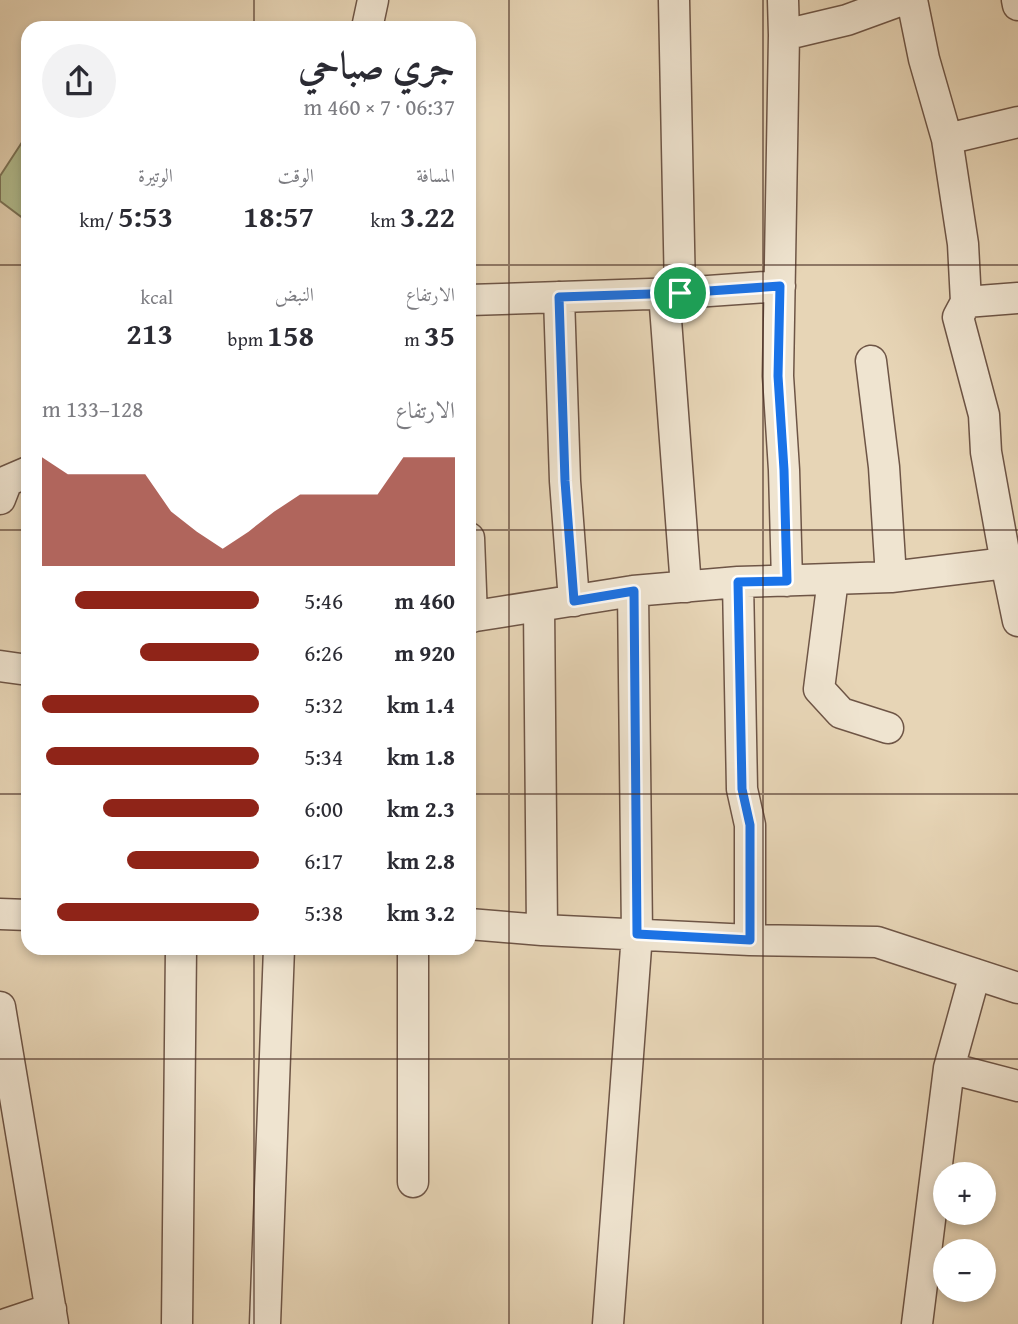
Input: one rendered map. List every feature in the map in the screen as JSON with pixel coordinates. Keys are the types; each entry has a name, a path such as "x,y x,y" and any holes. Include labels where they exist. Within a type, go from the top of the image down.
{"street":[{"path":"368,21 373,0"},
{"path":"674,0 672,293 686,587"},
{"path":"783,0 778,376 787,581"},
{"path":"784,35 847,20 902,0"},
{"path":"912,0 924,59 947,139 962,244 966,302 958,317 984,415 986,452 1018,623"},
{"path":"947,139 1018,122"},
{"path":"476,300 672,293 780,286"},
{"path":"559,297 565,481 574,601"},
{"path":"966,302 1018,298"},
{"path":"871,360 884,467 891,577"},
{"path":"0,499 8,481 21,475"},
{"path":"476,616 634,591 738,582 891,577 1006,563"},
{"path":"833,579 820,689 841,713 888,728"},
{"path":"738,582 742,789 750,825 750,940"},
{"path":"608,1324 637,934 634,591"},
{"path":"539,606 542,930"},
{"path":"0,666 21,669"},
{"path":"0,914 21,915"},
{"path":"476,924 542,930 750,940 877,942 1018,988"},
{"path":"177,1324 181,955"},
{"path":"265,1324 279,955"},
{"path":"412,955 413,1182"},
{"path":"917,1324 949,1068 975,974"},
{"path":"0,1007 52,1317 6,1324"},
{"path":"949,1068 1018,1086"}],"green space":[{"path":"21,144 21,217 0,201 0,176"}],"route":[{"path":"780,286 778,376 787,581 738,582 742,789 750,825 750,940 637,934 634,591 574,601 565,481 559,297 680,293 780,286"}]}
